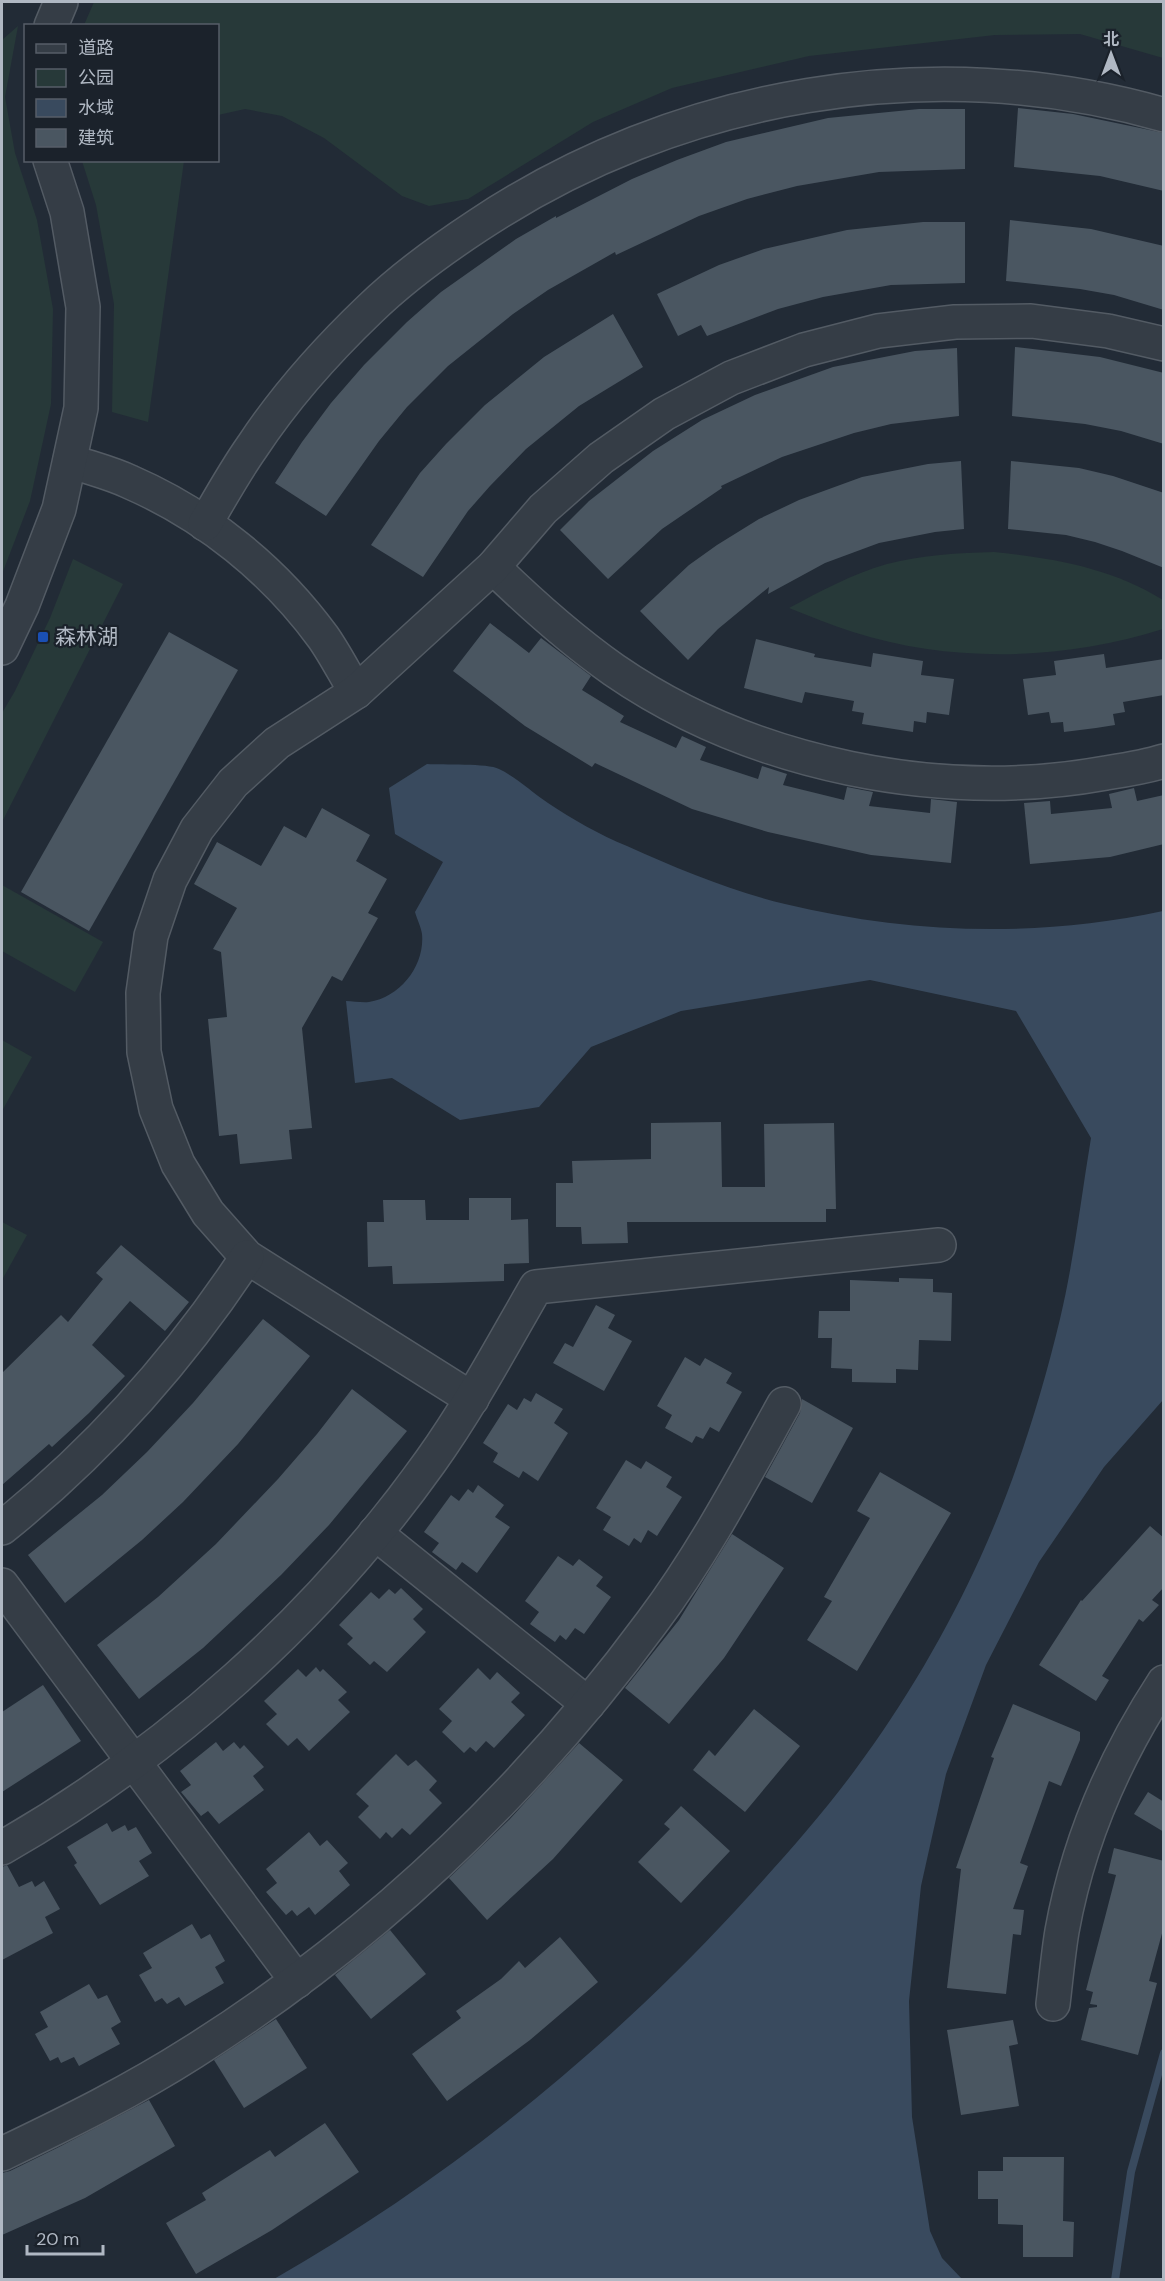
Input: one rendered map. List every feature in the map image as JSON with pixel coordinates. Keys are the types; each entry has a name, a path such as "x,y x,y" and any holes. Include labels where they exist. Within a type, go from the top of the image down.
{"street":[{"path":"52,24 61,2"},
{"path":"205,524 252,446 308,374 371,308 440,250 516,200 597,158 682,125 759,104 861,88 952,83 1043,90 1133,106 1164,115"},
{"path":"2,648 22,606 59,509 81,408 83,307 67,212 51,162"},
{"path":"472,1399 247,1257 208,1213 178,1164 156,1109 144,1052 143,993 152,936 170,880 197,829 233,783 277,744 356,692 493,567 543,509 601,458 664,414 731,378 804,350 878,332 955,322 1031,321 1108,331 1164,344"},
{"path":"70,461 130,482 186,511 237,546 284,589 323,638 356,692"},
{"path":"493,567 551,623 615,671 675,705 759,743 836,765 915,779 996,783 1076,778 1164,761"},
{"path":"2,1848 46,1822 134,1762 217,1696 294,1624 375,1533 430,1462 472,1399 536,1287 939,1245"},
{"path":"2,1528 41,1496 104,1438 161,1375 213,1308 247,1257"},
{"path":"2,2154 82,2116 192,2053 297,1981 397,1902 490,1815 588,1704 653,1621 723,1515 784,1404"},
{"path":"375,1533 588,1704"},
{"path":"2,1585 297,1981"},
{"path":"1053,2004 1063,1930 1080,1858 1106,1788 1139,1721 1164,1682"}],"green space":[{"path":"94,2 1163,2 1163,58 1080,34 995,35 809,56 672,88 593,122 468,199 429,206 402,196 324,138 282,116 245,109 219,115 219,24 84,24"},
{"path":"18,26 5,97 15,153 37,220 53,309 51,404 30,501 2,574 2,40"},
{"path":"82,162 184,162 148,422 112,412 114,304 96,205"},
{"path":"994,552 1081,566 1103,572 1144,589 1163,600 1163,629 1087,647 1048,652 969,653 891,642 845,629 789,608 849,578 887,564 913,558"},
{"path":"73,559 123,584 2,822 2,713 50,618"},
{"path":"2,885 103,942 75,992 2,951"},
{"path":"2,1040 32,1057 2,1111"},
{"path":"2,1222 27,1235 2,1280"}],"water":[{"path":"427,764 475,765 499,769 576,821 646,855 745,893 832,914 926,927 1021,929 1069,926 1163,911 1163,1400 1104,1467 1039,1562 986,1665 946,1774 921,1886 909,2001 912,2117 930,2231 942,2258 962,2279 274,2279 337,2241 460,2157 576,2065 685,1963 736,1910 812,1824 873,1745 907,1693 954,1612 981,1556 1016,1469 1036,1409 1065,1297 1091,1138 1016,1011 870,980 681,1011 591,1047 539,1107 460,1120 392,1078 355,1083 346,1001 366,1002 381,999 391,994 409,978 422,946 421,931 415,912 443,862 395,834 389,788"}],"building":[{"path":"1018,108 1073,114 1164,133 1164,191 1100,176 1014,167"},
{"path":"919,109 965,109 965,169 879,172 797,186 747,199 699,216 616,255 615,252 548,290 513,314 448,366 407,407 379,441 326,516 275,483 331,403 364,365 441,292 516,239 556,216 556,218 632,179 726,142 828,118"},
{"path":"1010,220 1091,229 1164,246 1164,310 1114,295 1006,281"},
{"path":"923,222 965,222 965,283 891,285 823,297 778,309 707,336 701,325 678,336 657,294 719,265 764,249 847,230"},
{"path":"613,314 643,367 579,406 526,449 468,511 423,577 371,545 420,473 485,405 544,357"},
{"path":"1015,347 1100,357 1164,373 1164,444 1121,431 1085,424 1012,416"},
{"path":"957,348 959,416 891,424 854,433 782,457 721,486 722,488 662,529 608,579 560,530 589,501 653,451 702,420 755,395 833,367 915,351"},
{"path":"961,461 964,529 879,543 825,563 768,594 769,587 718,629 688,660 640,611 689,565 717,545 759,519 799,500 862,477 928,464"},
{"path":"1011,461 1079,468 1113,476 1164,493 1164,568 1095,542 1066,535 1008,529"},
{"path":"490,623 529,653 541,638 591,676 582,690 624,716 620,722 676,748 682,736 706,747 700,760 758,779 762,766 787,774 783,785 844,800 847,787 873,792 869,806 930,813 931,799 957,802 951,863 871,855 768,832 692,809 595,763 592,767 525,726 453,671"},
{"path":"169,632 238,670 89,931 21,892"},
{"path":"756,639 815,654 814,657 871,667 873,653 923,661 921,675 954,679 949,715 927,712 926,723 914,721 913,732 862,724 864,713 852,711 854,701 805,692 802,703 744,688"},
{"path":"1104,654 1106,668 1164,659 1164,695 1123,702 1125,712 1113,714 1115,725 1096,728 1064,732 1063,722 1051,723 1049,712 1028,715 1023,679 1056,675 1054,661"},
{"path":"1134,788 1137,801 1164,795 1164,844 1110,857 1030,864 1024,803 1050,801 1051,814 1112,808 1109,794"},
{"path":"322,808 370,835 356,861 387,879 368,913 378,918 342,981 332,976 302,1028 312,1128 289,1130 292,1159 240,1164 237,1134 219,1136 208,1019 227,1017 221,952 213,949 237,908 194,884 217,842 261,866 284,826 306,838"},
{"path":"721,1122 722,1187 765,1187 764,1124 834,1123 836,1209 826,1209 826,1222 627,1222 628,1243 582,1244 581,1227 556,1227 556,1183 573,1183 572,1161 651,1159 651,1123"},
{"path":"469,1198 511,1198 511,1220 528,1219 529,1263 504,1264 504,1281 439,1283 393,1284 392,1266 368,1267 367,1222 384,1222 383,1200 425,1200 426,1220 469,1220"},
{"path":"121,1245 189,1302 165,1331 130,1301 92,1345 125,1376 52,1447 49,1444 2,1485 2,1373 61,1315 68,1322 103,1279 96,1273"},
{"path":"899,1278 933,1279 933,1292 952,1293 951,1341 919,1340 918,1370 896,1369 896,1383 852,1382 852,1369 831,1368 832,1338 818,1338 819,1311 850,1311 850,1280 899,1282"},
{"path":"596,1305 615,1315 608,1328 632,1341 604,1391 553,1363 565,1343 573,1347"},
{"path":"263,1319 310,1356 238,1444 183,1502 142,1540 65,1603 28,1555 102,1495 147,1452 193,1403"},
{"path":"685,1357 700,1366 705,1358 732,1373 726,1383 742,1392 719,1432 710,1427 703,1439 696,1436 692,1443 665,1428 672,1415 657,1406"},
{"path":"352,1389 407,1431 329,1525 281,1575 203,1648 139,1699 97,1645 158,1597 216,1544 278,1479"},
{"path":"536,1393 563,1409 554,1423 568,1433 538,1481 523,1471 519,1478 493,1462 498,1453 483,1443 508,1404 517,1410 524,1398 531,1402"},
{"path":"802,1399 853,1428 812,1503 765,1477 800,1413"},
{"path":"626,1460 641,1469 646,1461 672,1477 666,1487 682,1497 657,1536 648,1530 641,1543 634,1538 629,1546 603,1530 611,1517 596,1508"},
{"path":"880,1472 951,1513 857,1671 807,1640 832,1601 824,1597 870,1518 857,1511"},
{"path":"478,1485 504,1505 495,1517 510,1527 477,1573 462,1562 456,1570 432,1552 439,1543 424,1532 451,1495 459,1501 468,1489 473,1493"},
{"path":"1150,1526 1164,1538 1164,1587 1152,1600 1159,1605 1143,1622 1139,1619 1102,1676 1109,1680 1096,1701 1039,1665 1081,1600"},
{"path":"732,1534 784,1568 724,1658 669,1724 625,1688 679,1620"},
{"path":"558,1556 573,1566 579,1559 603,1577 596,1586 611,1597 584,1634 575,1628 566,1640 560,1635 555,1642 530,1624 539,1612 525,1601"},
{"path":"401,1588 423,1609 413,1619 426,1632 387,1672 374,1661 370,1665 347,1644 353,1638 339,1625 371,1592 379,1599 389,1589 395,1594"},
{"path":"316,1667 320,1672 323,1669 347,1692 338,1700 350,1712 309,1751 297,1738 288,1746 266,1724 277,1714 264,1701 298,1669 306,1677"},
{"path":"478,1668 490,1680 497,1672 520,1693 511,1702 525,1715 494,1748 486,1741 476,1752 470,1747 464,1753 442,1732 452,1721 439,1709"},
{"path":"43,1685 81,1741 2,1792 2,1712"},
{"path":"1013,1704 1080,1732 1080,1740 1061,1786 1049,1781 1020,1863 1028,1866 1013,1909 1024,1910 1021,1935 1013,1934 1006,1994 947,1988 961,1869 956,1868 994,1758 991,1757"},
{"path":"754,1709 800,1746 745,1812 693,1770 709,1750 715,1756"},
{"path":"216,1742 223,1751 234,1742 240,1749 244,1745 264,1767 253,1776 264,1790 219,1824 208,1811 201,1816 181,1792 191,1785 180,1771"},
{"path":"579,1743 623,1780 553,1859 487,1920 449,1878 510,1819"},
{"path":"396,1754 408,1766 416,1760 437,1781 429,1790 442,1803 410,1835 402,1828 392,1838 386,1832 380,1839 358,1817 369,1806 356,1794"},
{"path":"1148,1792 1164,1802 1164,1832 1134,1814"},
{"path":"681,1806 730,1851 681,1903 638,1862 670,1829 664,1824"},
{"path":"107,1823 112,1832 125,1825 128,1831 136,1827 152,1853 139,1861 149,1876 100,1905 74,1865 77,1863 67,1847"},
{"path":"309,1832 320,1846 327,1840 348,1863 339,1871 350,1885 315,1915 309,1907 297,1916 292,1910 286,1915 266,1892 277,1883 266,1869"},
{"path":"1114,1848 1164,1861 1164,1926 1149,1981 1157,1983 1138,2055 1081,2040 1089,2008 1097,2007 1097,2005 1090,2004 1093,1992 1086,1990 1116,1875 1108,1873"},
{"path":"7,1865 19,1887 32,1881 35,1887 44,1881 60,1909 45,1917 53,1933 2,1960 2,1867"},
{"path":"192,1924 201,1939 210,1934 225,1961 215,1967 224,1983 185,2006 179,1997 167,2004 162,1998 155,2002 139,1975 152,1968 143,1953"},
{"path":"390,1930 426,1974 371,2019 335,1975"},
{"path":"560,1937 598,1982 530,2040 447,2101 412,2054 461,2018 456,2011 501,1979 519,1961 525,1968"},
{"path":"89,1984 98,1999 107,1995 121,2022 111,2028 120,2044 79,2066 74,2057 61,2063 58,2057 50,2061 35,2034 48,2027 40,2012"},
{"path":"276,2019 307,2068 244,2108 214,2060"},
{"path":"1013,2020 1018,2044 1009,2046 1019,2106 961,2115 947,2030"},
{"path":"149,2100 175,2146 85,2198 2,2235 2,2173 59,2147"},
{"path":"325,2123 359,2172 272,2230 196,2274 166,2223 206,2200 202,2193 270,2150 275,2157"},
{"path":"1003,2157 1064,2157 1063,2221 1074,2222 1073,2257 1023,2257 1023,2225 998,2224 998,2199 978,2199 978,2171 1003,2171"}],"waterway":[{"path":"1115,2280 1131,2172 1164,2053"}],"place":[{"name":"森林湖","path":"43,637"}]}
